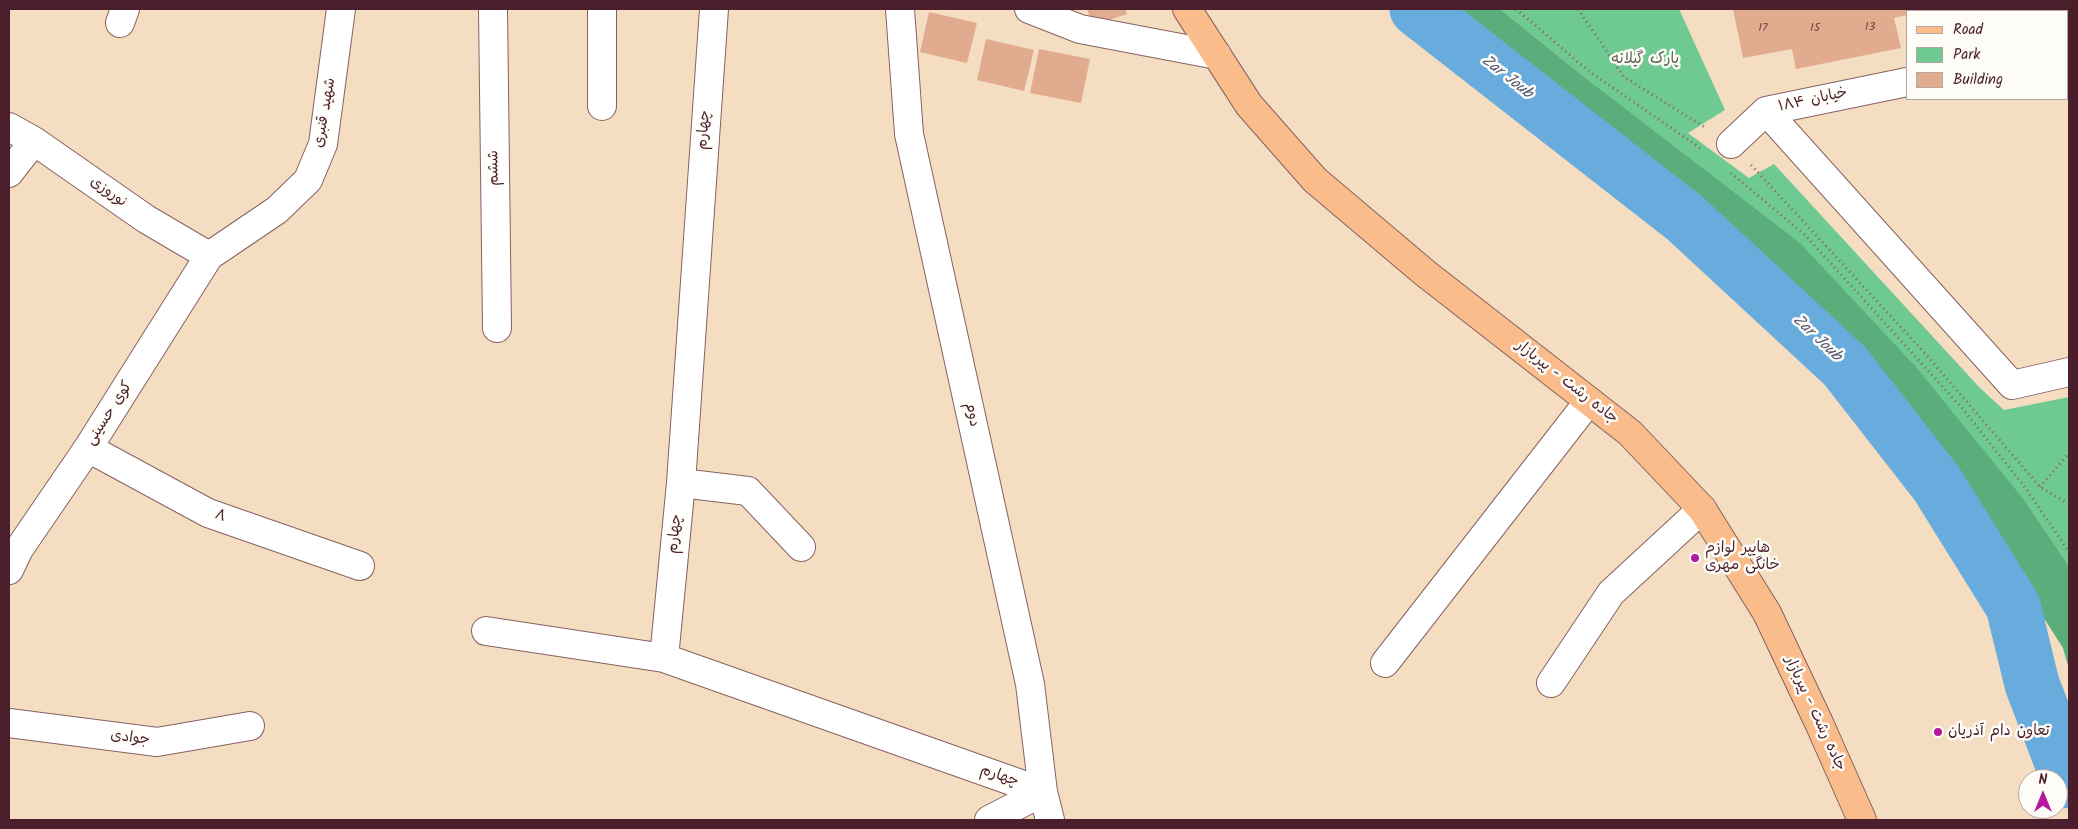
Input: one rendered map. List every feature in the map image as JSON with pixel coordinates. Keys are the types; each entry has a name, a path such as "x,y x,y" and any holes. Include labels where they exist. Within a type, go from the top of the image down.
{"main road":[{"name":"جاده رشت - پیربازار","path":"1188,9 1249,105 1315,180 1426,272 1630,433 1702,509 1767,613 1862,820"}],"street":[{"name":"شهید قنبری","path":"209,256 277,210 308,180 323,144 340,9"},
{"name":"ششم","path":"493,9 497,328"},
{"path":"602,9 602,106"},
{"name":"چهارم","path":"714,9 681,483 664,658 1043,792"},
{"name":"دوم","path":"900,9 909,134 1030,684 1043,792 1050,820"},
{"path":"1029,9 1080,29 1217,55"},
{"name":"خیابان ۱۸۴","path":"1728,156 1766,111 1906,82"},
{"path":"1766,111 2012,385 2069,372"},
{"name":"نوروزی","path":"9,127 34,141 146,219 209,256"},
{"path":"9,173 34,141"},
{"name":"کوی حسینی","path":"9,570 18,549 88,448 209,256"},
{"path":"1385,663 1589,401"},
{"name":"۸","path":"88,448 208,513 360,566"},
{"path":"681,483 748,491 800,547"},
{"path":"1551,683 1611,593 1702,509"},
{"path":"486,631 664,658"},
{"name":"جوادی","path":"9,724 157,742 250,726"},
{"path":"989,820 1043,792"}],"path":[{"path":"1516,9 1590,72 1704,150"},
{"path":"1578,9 1624,77 1728,156 1923,351 2040,487 2069,504"},
{"path":"1728,156 1805,235 1962,408 2027,490 2069,552"},
{"path":"2040,487 2069,453"}],"green space":[{"path":"1453,9 1500,9 1593,84 1800,243 1916,367 2025,501 2069,566 2069,669 2063,648 1933,444 1806,310 1695,206 1472,29"},
{"name":"پارک گیلانه","path":"1500,9 1679,9 1725,110 1688,133 1749,178 1774,164 1980,388 2004,410 2069,397 2069,566 2025,501 1593,84"}],"building":[{"path":"1087,9 1125,9 1127,14 1093,25"},
{"path":"1733,9 1936,9 1906,10 1906,15 1894,18 1901,48 1796,69 1792,49 1743,58"},
{"path":"2069,9 2069,14 2068,10 1948,10"},
{"path":"929,12 977,23 967,63 920,52"},
{"path":"986,39 1034,50 1024,91 977,80"},
{"path":"1039,49 1090,59 1081,103 1030,93"}],"waterway":[{"name":"Zar Joub","path":"1417,9 1685,218 1845,366 1937,484 2013,606 2032,684 2069,781"}],"place":[{"name":"هایپر لوازم خانگی مهری","path":"1695,558"},
{"name":"تعاون دام آذریان","path":"1938,732"}]}
